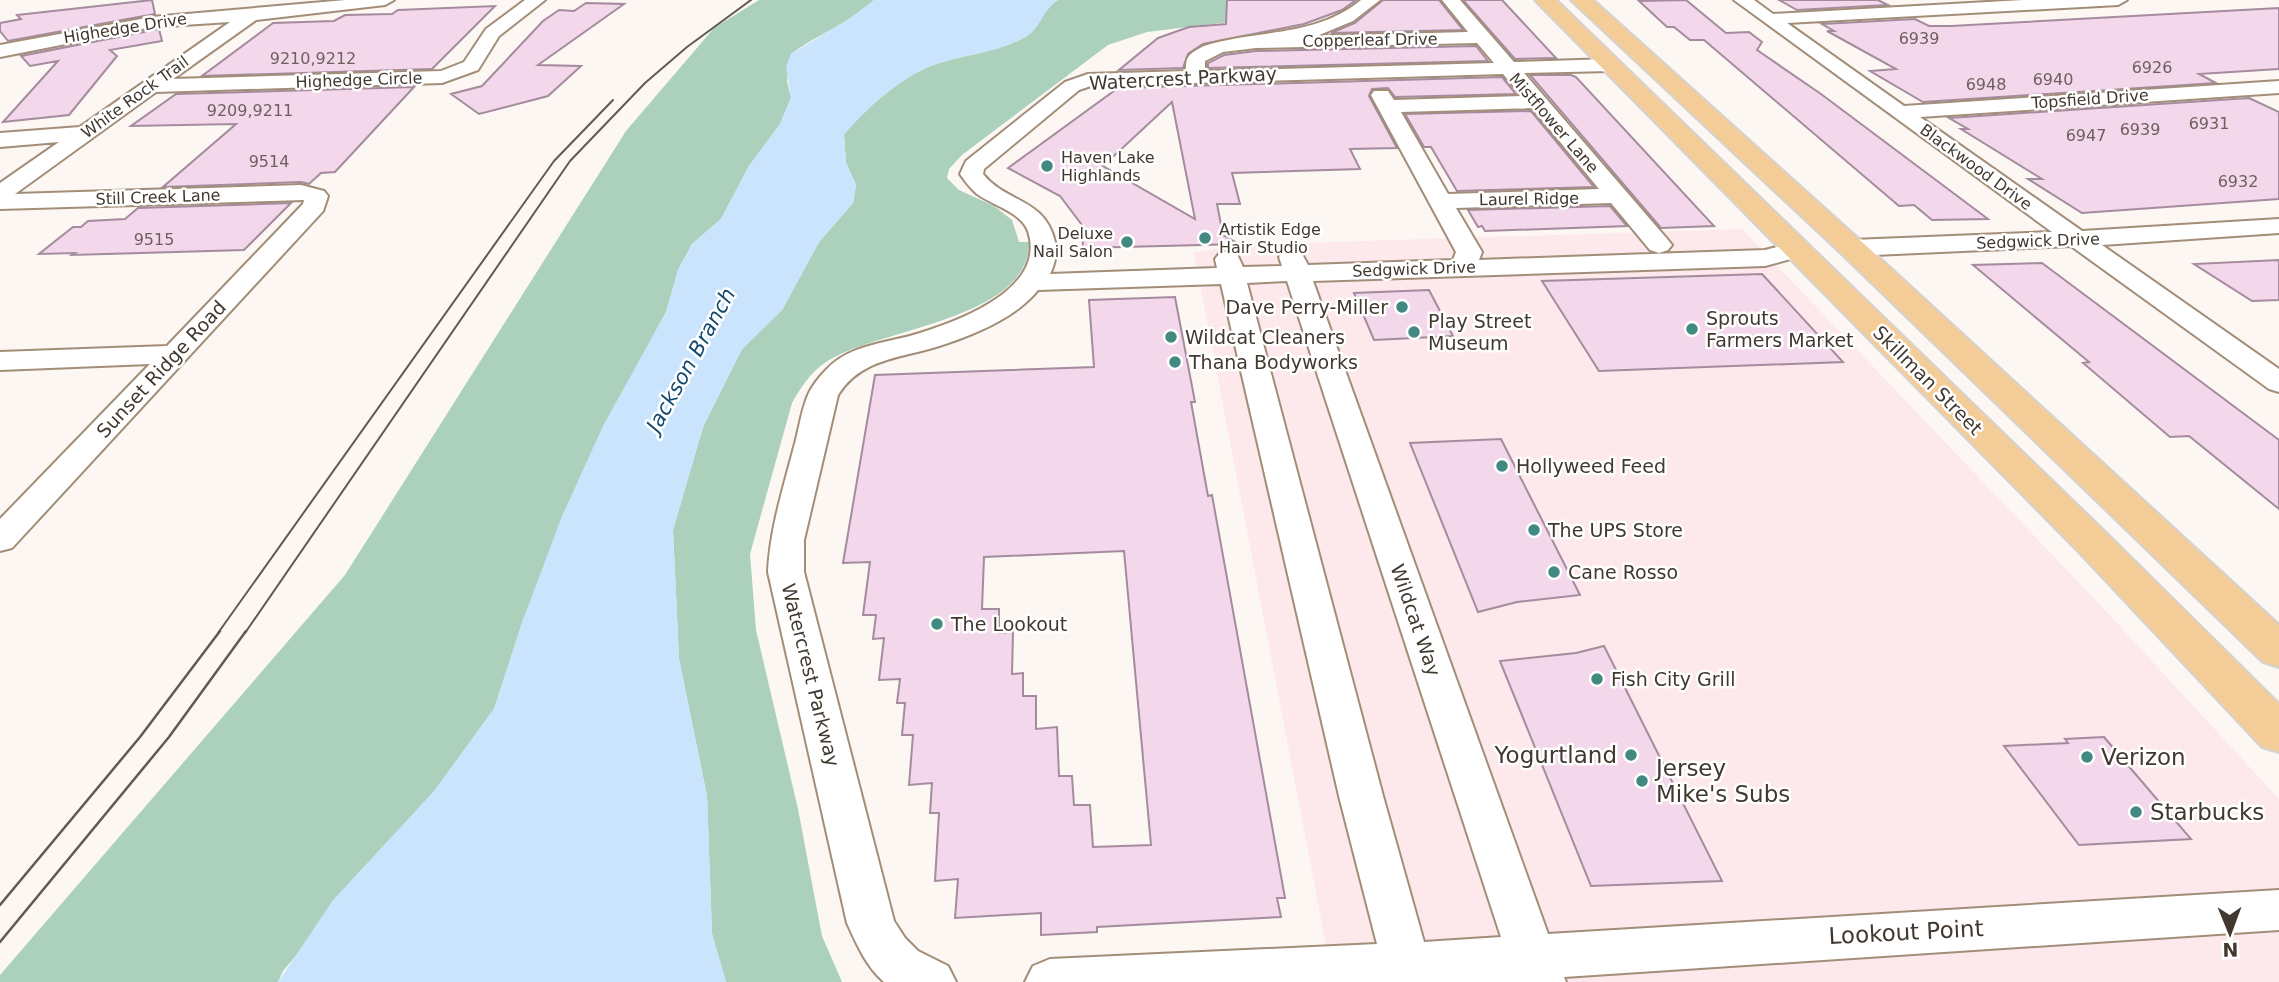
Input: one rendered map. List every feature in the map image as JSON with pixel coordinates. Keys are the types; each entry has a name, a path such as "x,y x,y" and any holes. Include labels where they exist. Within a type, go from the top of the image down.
{"main road":[{"name":"Skillman Street","path":"1545,0 2091,541 2279,734"},
{"path":"1581,0 1852,248 2279,651"},
{"path":"1610,65 1650,64"},
{"name":"Sedgwick Drive","path":"1796,250 1852,248"},
{"path":"2091,541 2158,537"}],"street":[{"name":"White Rock Trail","path":"0,194 271,0"},
{"path":"251,14 302,11 385,0"},
{"name":"Highedge Circle","path":"151,86 442,77 471,66 492,33 536,0"},
{"path":"1196,76 1195,60 1206,51 1224,44 1258,43 1321,29 1345,19 1371,0"},
{"name":"Mistflower Lane","path":"1451,0 1659,245"},
{"name":"Blackwood Drive","path":"1742,0 2279,383"},
{"path":"1770,19 2118,0"},
{"name":"Highedge Drive","path":"0,51 152,22 251,14"},
{"name":"Copperleaf Drive","path":"1258,43 1481,37"},
{"name":"Watercrest Parkway","path":"931,982 904,971 883,950 871,923 786,572 787,540 823,395 833,378 850,364 874,353 928,340 964,327 1008,303 1037,274 1043,244 1040,229 1012,201 976,182 971,174 975,166 1079,83 1099,79 1610,65"},
{"name":"Topsfield Drive","path":"1901,112 2279,87"},
{"path":"1466,260 1440,201 1385,101 1537,102"},
{"path":"0,140 85,133"},
{"name":"Still Creek Lane","path":"0,202 301,192 316,196"},
{"name":"Sunset Ridge Road","path":"0,540 315,206 316,196"},
{"name":"Laurel Ridge","path":"1440,201 1618,197"},
{"name":"Sedgwick Drive","path":"1852,248 2075,240 2279,226"},
{"name":"Sedgwick Drive","path":"1466,260 1659,245 1749,242 1796,250"},
{"name":"Sedgwick Drive","path":"1037,274 1466,260 1765,258 1796,250"},
{"name":"Wildcat Way","path":"1295,265 1537,969"},
{"path":"1229,267 1270,419 1358,783 1409,973"},
{"path":"0,361 175,354"},
{"name":"Lookout Point","path":"1537,969 2279,910"},
{"path":"1050,982 1537,969"}],"shaded area":[{"path":"1742,229 2102,607 2279,799 2279,982 1333,982 1194,253 1236,245"}],"green space":[{"path":"759,0 874,0 855,15 791,54 787,81 791,98 780,124 749,166 721,219 692,244 678,270 666,312 638,364 523,620 494,709 435,790 283,971 278,982 0,982 0,975 345,575 626,131 714,28"},
{"path":"1058,0 1303,0 1245,20 1147,32 1108,45 962,155 949,169 947,178 959,190 994,206 1012,220 1019,242 1029,242 1023,268 1005,289 979,305 850,350 826,362 795,397 750,554 756,630 798,809 822,936 842,982 726,982 712,934 707,796 679,659 673,530 703,427 742,349 782,310 819,242 853,203 856,185 846,163 844,134 885,94 921,70 945,61 993,50 1027,36"}],"water":[{"name":"Jackson Branch","path":"874,0 1058,0 1027,36 1016,42 945,61 909,77 873,105 844,135 846,163 856,185 853,203 819,242 782,310 742,349 703,427 673,530 679,659 707,796 712,934 726,982 278,982 333,900 435,790 494,709 523,620 562,516 603,426 666,312 678,270 692,244 721,219 749,166 780,124 791,98 786,66 791,54 849,19"}],"building":[{"path":"152,0 155,14 8,41 0,31 0,23 21,19 17,15"},
{"path":"1227,0 1356,0 1342,10 1304,24 1203,44 1188,54 1183,68 1119,70 1158,38 1189,27 1226,24"},
{"path":"1383,0 1439,0 1463,30 1331,33 1355,23"},
{"path":"1463,0 1502,0 1556,58 1515,59"},
{"path":"1686,0 1726,33 1749,32 1762,42 1757,50 1821,94 1988,219 1932,220 1914,205 1899,206 1704,40 1690,40 1674,27 1667,27 1639,1"},
{"path":"1779,0 1878,0 1888,5 1797,10"},
{"path":"586,3 624,4 538,65 581,66 548,96 479,114 451,94 482,86 543,21 559,10 574,11"},
{"path":"495,6 432,69 202,76 273,23 334,21 345,15 392,14 398,10"},
{"path":"2279,8 2279,69 2199,74 2216,83 1923,102 1870,71 1896,69 1827,31 1834,31 1822,24 1915,19 1929,26 1951,26"},
{"path":"159,29 162,41 110,50 117,56 69,115 3,122 58,61 30,66 21,56"},
{"path":"1476,46 1488,61 1208,68 1208,63 1224,55 1256,51"},
{"path":"1530,75 1576,77 1714,226 1661,228"},
{"name":"Haven Lake Highlands","path":"1502,77 1516,94 1395,97 1388,88 1372,89 1369,96 1397,148 1350,149 1360,169 1232,173 1240,204 1217,204 1223,235 1239,244 1083,248 1082,225 1060,196 1008,168 1118,88","holes":["1172,102 1195,219 1103,166"]},
{"path":"414,87 335,172 321,173 309,184 301,182 163,187 236,124 131,126 176,94"},
{"path":"2249,98 2279,112 2279,199 2082,213 2028,179 2042,179 1961,129 1968,129 1949,118"},
{"path":"1531,111 1594,187 1457,191 1431,147 1424,147 1405,114"},
{"path":"291,203 244,250 39,254 73,227 81,227 88,221 125,219 138,208"},
{"path":"1610,206 1627,226 1485,231 1482,226 1478,227 1468,210"},
{"path":"2279,260 2279,300 2252,301 2194,264"},
{"path":"2042,263 2279,440 2279,509 2189,436 2170,437 2083,363 2089,362 1973,265"},
{"name":"Sprouts Farmers Market","path":"1762,274 1843,362 1599,371 1542,281"},
{"path":"1429,290 1453,336 1374,340 1354,293"},
{"name":"The Lookout","path":"1175,297 1195,402 1191,402 1208,496 1212,495 1285,898 1277,898 1281,917 1097,927 1097,932 1041,935 1041,913 955,918 958,879 935,881 939,813 930,813 932,783 909,785 913,735 902,735 905,703 897,703 900,679 879,680 884,638 873,639 876,615 863,615 870,562 843,563 875,375 1094,367 1089,300","holes":["1124,551 1151,845 1093,847 1090,805 1074,805 1072,776 1059,776 1057,727 1036,729 1036,696 1023,696 1023,673 1012,674 1013,632 999,633 999,609 982,609 984,557"]},
{"path":"1501,439 1580,595 1517,602 1478,612 1410,443"},
{"path":"1604,646 1722,881 1591,886 1500,661 1576,653"},
{"path":"2104,737 2191,839 2079,845 2004,746 2068,743 2065,739"}],"tram line":[{"path":"245,633 570,161 645,83 687,47 751,0"},
{"path":"218,633 554,161 613,100"},
{"path":"0,905 140,737 220,631"},
{"path":"0,942 169,737 246,631"}],"place":[{"name":"Haven Lake Highlands","path":"1047,166"},
{"name":"Artistik Edge Hair Studio","path":"1205,238"},
{"name":"Deluxe Nail Salon","path":"1127,242"},
{"name":"Dave Perry-Miller","path":"1402,307"},
{"name":"Sprouts Farmers Market","path":"1692,329"},
{"name":"Play Street Museum","path":"1414,332"},
{"name":"Wildcat Cleaners","path":"1171,337"},
{"name":"Thana Bodyworks","path":"1175,362"},
{"name":"Hollyweed Feed","path":"1502,466"},
{"name":"The UPS Store","path":"1534,530"},
{"name":"Cane Rosso","path":"1554,572"},
{"name":"The Lookout","path":"937,624"},
{"name":"Fish City Grill","path":"1597,679"},
{"name":"Yogurtland","path":"1631,755"},
{"name":"Verizon","path":"2087,757"},
{"name":"Jersey Mike's Subs","path":"1642,781"},
{"name":"Starbucks","path":"2136,812"}]}
